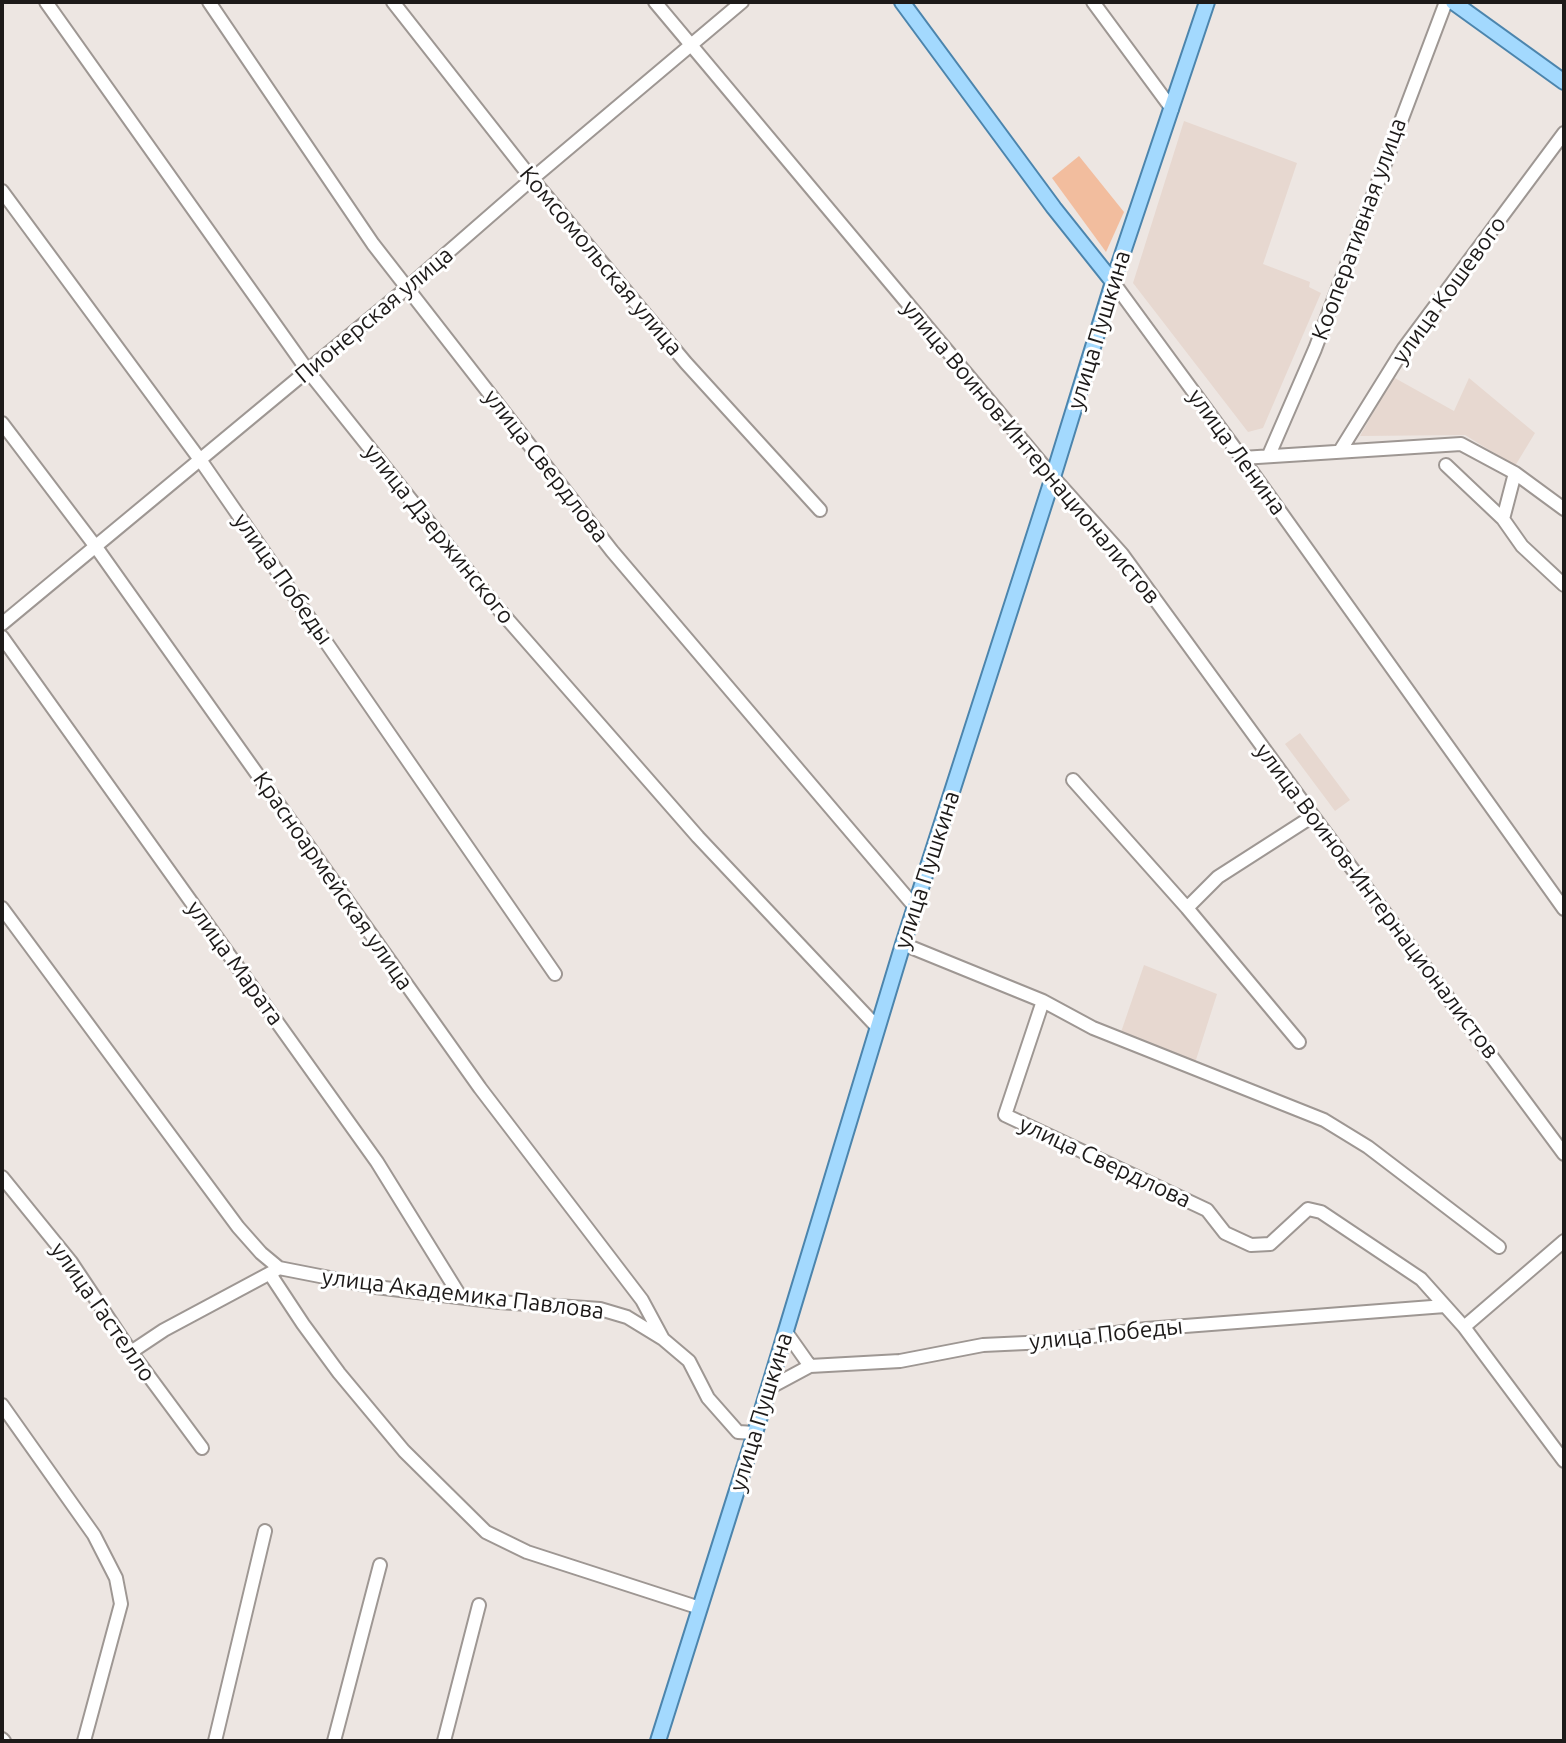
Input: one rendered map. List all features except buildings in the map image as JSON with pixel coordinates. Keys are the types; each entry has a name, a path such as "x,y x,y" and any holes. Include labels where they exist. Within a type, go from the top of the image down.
{"main road":[{"name":"улица Ленина","path":"902,2 1054,208 1113,282"},
{"name":"улица Пушкина","path":"658,1741 769,1388 903,944 1113,282 1207,2"},
{"path":"1453,2 1564,82"}],"street":[{"name":"улица Дзержинского","path":"46,2 308,372 513,625 698,836 878,1028"},
{"name":"улица Свердлова","path":"209,2 373,244 612,551 915,907"},
{"name":"Комсомольская улица","path":"393,2 532,179 686,363 820,510"},
{"name":"улица Воинов-Интернационалистов","path":"655,2 1053,477 1122,554 1564,1154"},
{"name":"Пионерская улица","path":"2,624 308,372 741,2"},
{"path":"1093,2 1172,108"},
{"name":"Кооперативная улица","path":"1269,455 1315,349 1446,2"},
{"name":"улица Кошевого","path":"1340,452 1404,348 1564,133"},
{"name":"улица Победы","path":"2,191 201,461 555,974"},
{"name":"улица Ленина","path":"1113,282 1564,909"},
{"name":"Красноармейская улица","path":"2,423 96,547 480,1088 642,1300 663,1339"},
{"path":"1241,458 1461,444 1515,473 1564,509"},
{"path":"1446,466 1503,519 1522,546 1564,585"},
{"path":"1503,519 1515,473"},
{"name":"улица Марата","path":"2,637 377,1162 460,1296"},
{"path":"1073,780 1299,1042"},
{"path":"1186,908 1218,877 1313,816"},
{"path":"2,908 238,1227 275,1271 339,1373 404,1451 486,1532 527,1552 700,1608"},
{"path":"903,944 1042,1002 1093,1028 1324,1120 1368,1147 1499,1247"},
{"name":"улица Свердлова","path":"1042,1002 1004,1115 1208,1210 1225,1233 1251,1245 1270,1244 1308,1209 1321,1212 1421,1279 1464,1327 1564,1461"},
{"name":"улица Гастелло","path":"2,1177 71,1262 131,1352 202,1448"},
{"path":"1464,1327 1564,1241"},
{"path":"131,1352 164,1330 275,1271"},
{"name":"улица Академика Павлова","path":"275,1271 376,1287 600,1309 627,1317 663,1339 690,1361 708,1398 738,1432 755,1433"},
{"name":"улица Победы","path":"810,1366 900,1361 983,1345 1047,1342 1146,1329 1445,1306"},
{"path":"769,1388 810,1366 786,1332"},
{"path":"2,1405 94,1535 116,1578 121,1604 84,1741"},
{"path":"215,1741 265,1531"},
{"path":"334,1741 380,1565"},
{"path":"444,1741 479,1605"}],"shaded area":[{"path":"1184,121 1297,163 1263,264 1310,282 1309,287 1321,293 1263,428 1248,432 1133,283"},
{"path":"1079,156 1124,212 1106,252 1052,178"},
{"path":"1393,377 1454,411 1469,378 1535,433 1515,466 1465,435 1360,436"},
{"path":"1300,733 1350,800 1335,811 1285,744"},
{"path":"1144,965 1217,994 1195,1063 1120,1035"}]}
